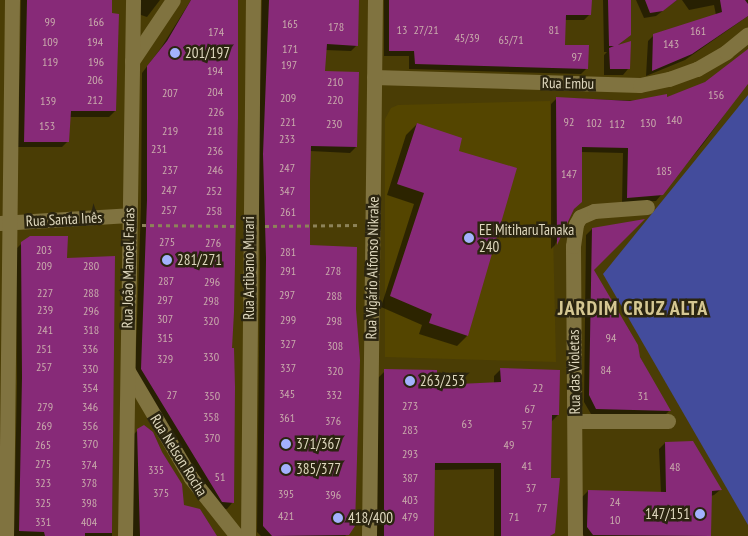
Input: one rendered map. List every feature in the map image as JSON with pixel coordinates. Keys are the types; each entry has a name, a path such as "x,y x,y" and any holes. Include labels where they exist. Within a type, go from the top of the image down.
{"street":[{"path":"6,536 4,222 12,0"},
{"name":"Rua João Manoel Farias","path":"125,536 133,0"},
{"path":"132,61 173,0"},
{"name":"Rua Artibano Murari","path":"248,536 249,226 253,0"},
{"name":"Rua Vigário Alfonso Nikrake","path":"369,536 375,0"},
{"name":"Rua Embu","path":"374,77 640,85 669,79 697,69 726,52 748,34"},
{"name":"Rua das Violetas","path":"575,536 573,246 576,224 580,217 594,211 647,207"},
{"name":"Rua Santa Inês","path":"4,222 129,220"},
{"name":"Rua Nelson Rocha","path":"127,369 191,478 237,536"},
{"path":"575,421 668,421"}],"path":[{"path":"129,220 249,226 372,224"}],"shaded area":[{"path":"748,95 748,525 603,274"},
{"name":"EE MitiharuTanaka 240","path":"550,101 556,362 385,357 385,119 391,108 398,105"}],"building":[{"path":"27,0 112,0 112,13 119,14 116,111 71,111 69,142 24,142"},
{"path":"191,0 238,0 238,118 232,348 234,348 235,387 234,503 222,502 141,369 147,200 147,66 167,41"},
{"path":"269,0 359,0 358,46 327,44 325,71 359,72 357,147 311,146 310,182 310,245 357,247 356,309 360,360 355,526 349,535 272,536 263,526 266,258 263,154"},
{"path":"389,0 592,0 591,15 566,15 565,45 589,45 588,69 415,64 414,51 389,51"},
{"path":"608,0 631,0 631,35 618,45 631,41 630,69 610,69 609,48 614,46 609,46"},
{"path":"645,0 677,0 663,11 650,13"},
{"path":"720,0 745,0 748,4 748,16 692,54 652,71 653,34 722,12"},
{"path":"748,49 748,84 663,195 627,198 628,148 582,147 582,202 574,209 557,245 556,97 630,101 667,94 667,97 705,82"},
{"path":"417,123 462,138 459,151 517,168 468,336 429,323 432,314 390,296 424,193 397,184"},
{"path":"645,219 594,270 638,345 640,357 671,411 596,409 589,395 592,228"},
{"path":"30,236 68,236 67,258 115,256 112,533 85,533 85,536 45,536 44,532 19,531 22,377 21,242"},
{"path":"500,368 560,370 559,415 552,415 551,478 560,478 555,533 550,536 501,536 501,463 435,463 434,536 384,536 384,369 437,370 437,385 501,382"},
{"path":"144,425 153,432 162,452 182,484 184,505 200,509 217,536 140,536 137,429"},
{"path":"693,441 722,490 712,491 711,536 593,535 587,527 588,490 666,492 665,442"}],"place":[{"name":"201/197","path":"175,53"},
{"name":"EE MitiharuTanaka 240","path":"469,238"},
{"name":"281/271","path":"167,260"},
{"name":"263/253","path":"410,381"},
{"name":"371/367","path":"286,444"},
{"name":"385/377","path":"286,469"},
{"name":"147/151","path":"700,514"},
{"name":"418/400","path":"338,518"}],"district":[{"name":"JARDIM CRUZ ALTA","path":"633,308"}]}
